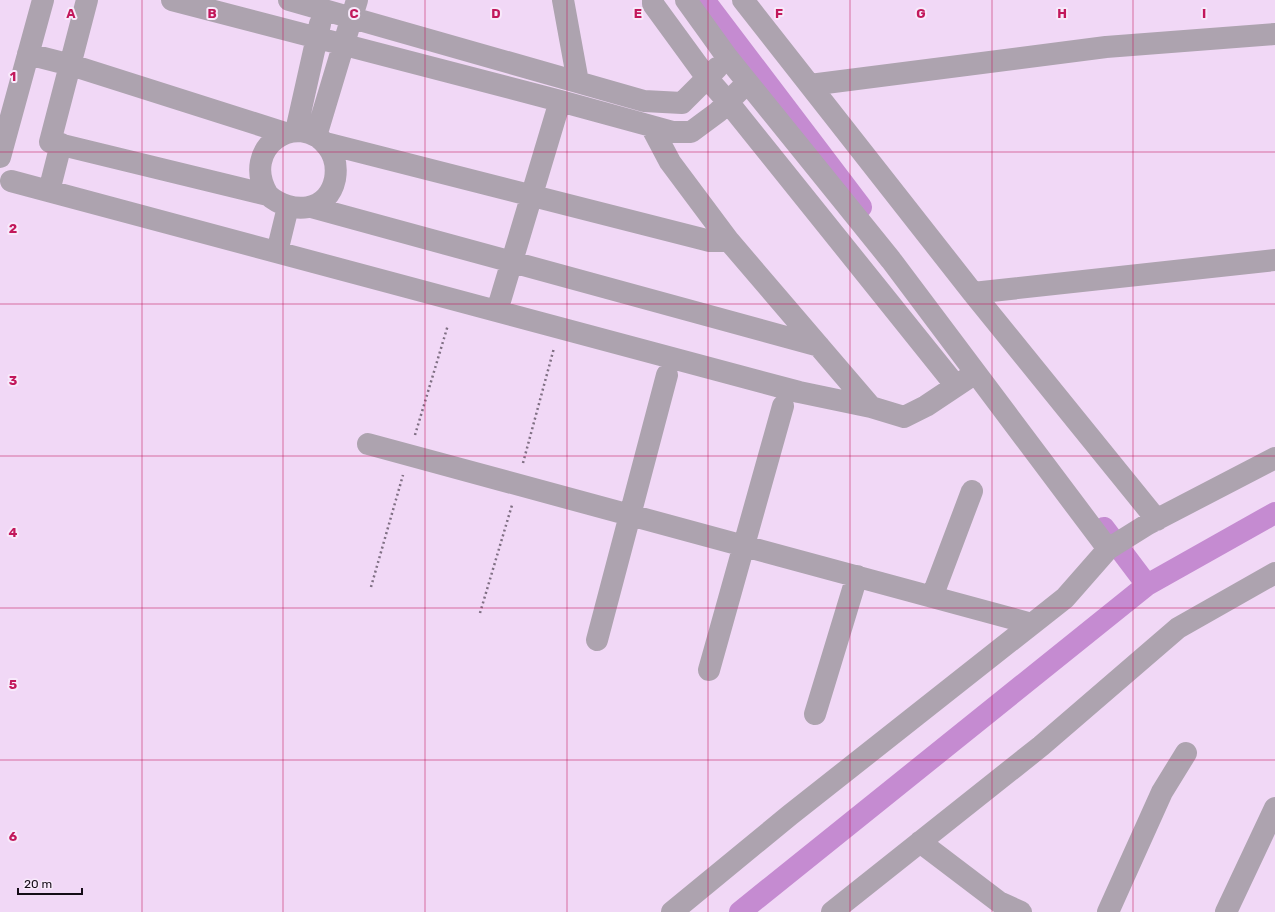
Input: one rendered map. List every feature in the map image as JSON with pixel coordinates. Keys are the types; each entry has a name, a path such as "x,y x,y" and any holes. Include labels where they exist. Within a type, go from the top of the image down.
{"street":[{"path":"0,157 43,0"},
{"path":"87,0 50,142 268,195"},
{"path":"172,0 673,132 691,132 718,112 747,83"},
{"path":"289,0 354,9 578,82 644,101 682,103 727,57"},
{"path":"563,0 578,82"},
{"path":"653,0 653,4 707,78 728,102 956,386"},
{"path":"686,0 747,83 890,260 1108,549"},
{"path":"743,0 1152,522"},
{"path":"305,136 316,38 326,5"},
{"path":"305,136 344,45 354,9"},
{"path":"810,84 1106,47 1275,34"},
{"path":"28,54 70,65 305,136 531,196 710,241 730,241"},
{"path":"497,311 560,101"},
{"path":"651,126 670,162 730,241 872,406"},
{"path":"305,136 331,151 335,161 336,172 334,182 329,193 321,201 311,207 299,209 288,207 277,202 268,195 262,186 260,164 263,154 276,138 305,136"},
{"path":"49,191 61,144"},
{"path":"10,181 798,392 872,406 904,417 926,406 976,373"},
{"path":"277,252 288,207"},
{"path":"311,207 819,346"},
{"path":"973,293 1275,260"},
{"path":"597,640 667,375"},
{"path":"709,670 783,406"},
{"path":"368,444 1032,624"},
{"path":"672,912 790,815 1065,598 1108,549 1152,522 1275,458"},
{"path":"932,597 972,491"},
{"path":"832,912 1041,746 1178,628 1275,573"},
{"path":"815,714 857,576"},
{"path":"1108,912 1162,792 1186,753"},
{"path":"1226,912 1275,808"},
{"path":"920,842 996,907 1021,912"}],"waterway":[{"path":"704,0 861,207"},
{"path":"740,912 1147,585 1275,513"},
{"path":"1104,528 1147,585"}]}
